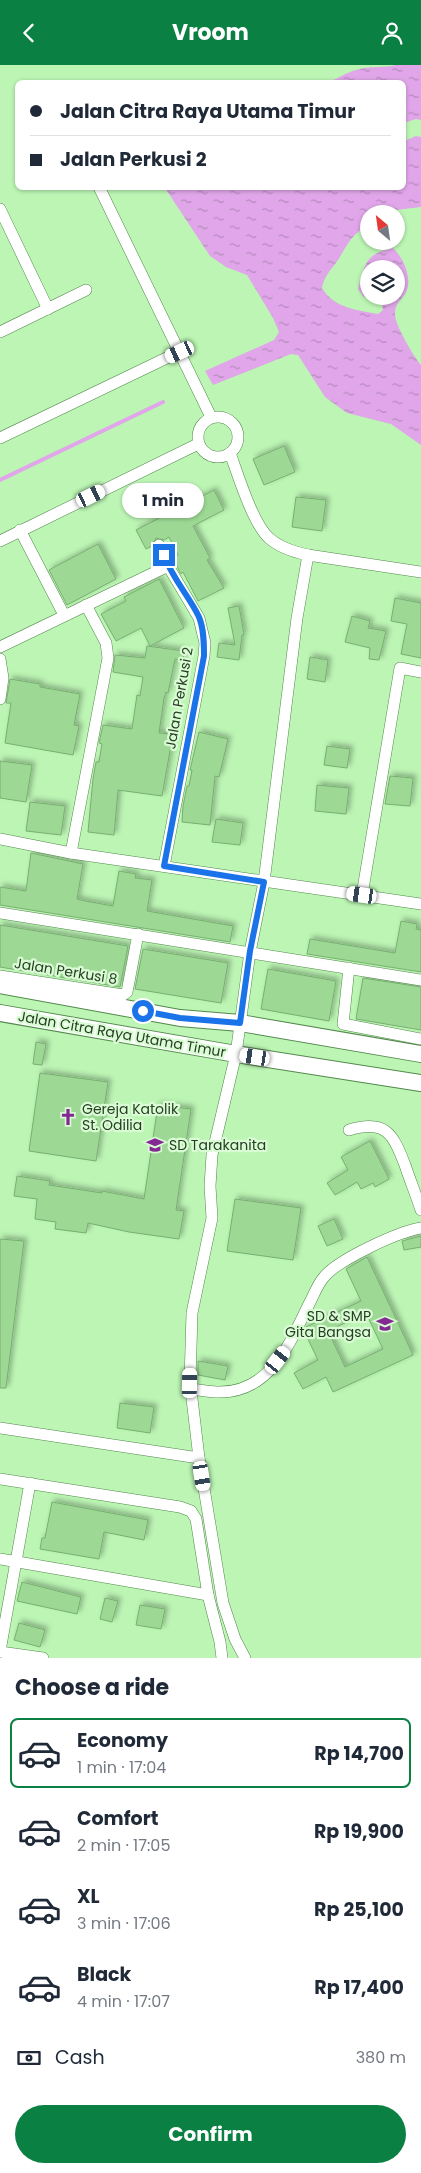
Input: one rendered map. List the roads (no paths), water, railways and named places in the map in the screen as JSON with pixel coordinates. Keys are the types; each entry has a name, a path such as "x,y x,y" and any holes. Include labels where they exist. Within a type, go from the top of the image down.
{"main road":[{"name":"Jalan Citra Raya Utama Timur","path":"0,985 180,1018 240,1023 421,1054"},
{"path":"27,1017 32,991"},
{"name":"Jalan Citra Raya Utama Timur","path":"0,1013 236,1054 421,1083"}],"street":[{"path":"100,190 211,417"},
{"path":"0,209 48,309"},
{"path":"0,332 86,290"},
{"path":"0,438 180,352"},
{"path":"211,417 222,417 232,422 238,433 237,444 230,453 218,458 206,454 198,444 197,433 202,423 211,417"},
{"path":"0,541 198,444"},
{"path":"230,453 250,507 266,535 286,549 308,555 421,573"},
{"path":"20,530 64,615"},
{"name":"Jalan Perkusi 2","path":"159,545 168,566 199,617 204,649 164,866"},
{"path":"245,1658 234,1639 223,1603 199,1458 191,1389 192,1313 212,1218 210,1186 212,1155 236,1054 250,951 264,882 295,627 308,555"},
{"path":"0,647 168,566"},
{"path":"71,853 108,658 106,643 86,605"},
{"path":"0,659 3,678 0,699"},
{"path":"362,895 400,668 421,672"},
{"path":"0,839 71,853 421,904"},
{"path":"0,913 250,951 421,981"},
{"name":"Jalan Perkusi 8","path":"0,976 123,995 126,993 138,934"},
{"path":"349,968 343,1024 421,1039"},
{"path":"349,1130 364,1125 373,1126 380,1127 392,1136 421,1210"},
{"path":"191,1389 219,1392 247,1387 268,1374 289,1347 315,1291 324,1277 334,1268 374,1246 406,1231 421,1228"},
{"path":"0,1428 199,1458"},
{"path":"0,1479 186,1508 191,1511 196,1519 208,1595 220,1642 222,1658"},
{"path":"30,1483 0,1652 43,1658"},
{"path":"0,1559 208,1595"}],"water":[{"path":"421,65 421,120 416,119 406,122 406,80 334,80 356,70 387,66"},
{"path":"416,136 421,137 421,207 405,209 405,205 360,205 360,230 327,275 322,288 327,295 339,304 354,309 378,314 383,310 382,305 397,305 395,314 401,332 421,365 421,445 391,424 347,413 325,397 298,355 291,354 213,385 205,371 274,340 279,332 273,318 247,275 226,267 210,256 166,190 406,190 406,140"},
{"path":"384,250 395,250 402,260 369,260"},
{"path":"405,266 408,276 405,294"}],"waterway":[{"path":"0,480 163,402"}],"place":[{"name":"Gereja Katolik St. Odilia","path":"68,1117"},
{"name":"SD Tarakanita","path":"155,1145"},
{"name":"SD & SMP Gita Bangsa","path":"385,1324"}]}
